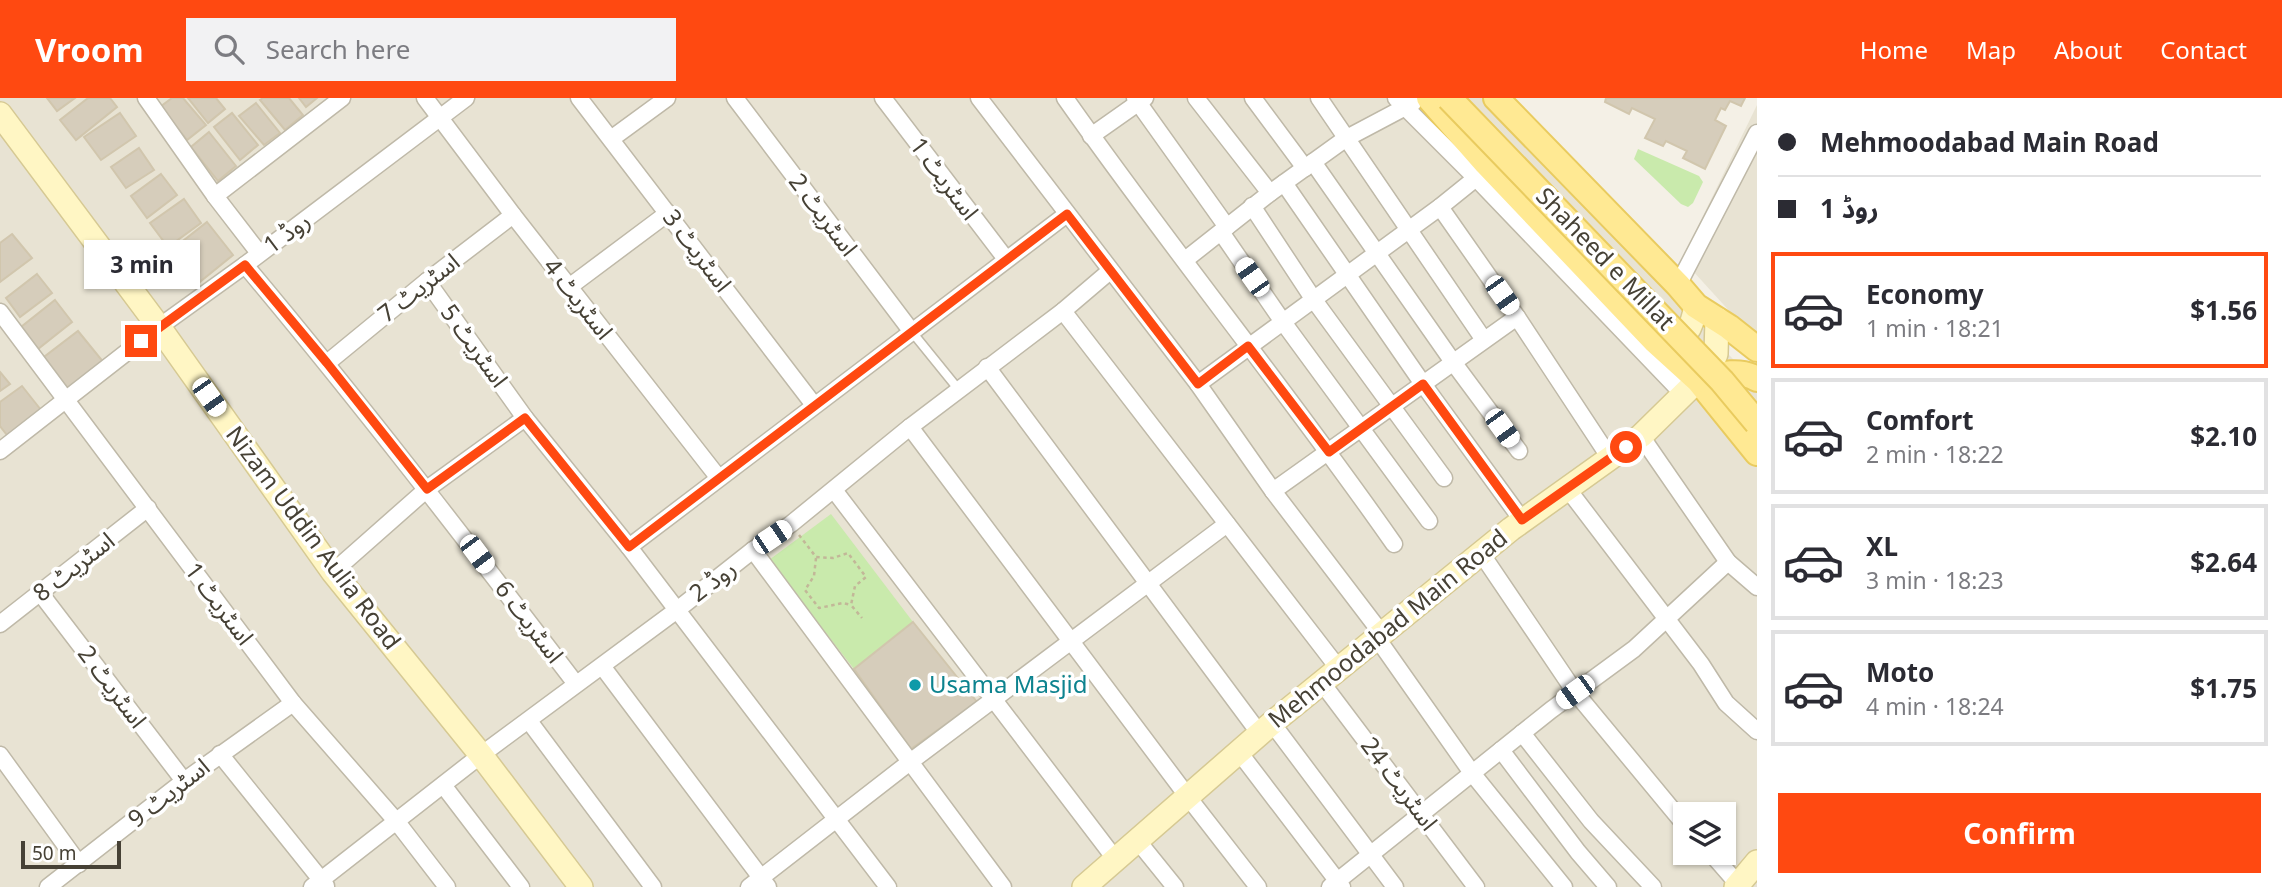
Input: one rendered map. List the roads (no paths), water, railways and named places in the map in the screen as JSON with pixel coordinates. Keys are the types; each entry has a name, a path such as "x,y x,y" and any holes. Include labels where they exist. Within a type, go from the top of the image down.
{"main road":[{"name":"Shaheed e Millat","path":"1449,98 1713,371 1757,423"},
{"name":"Shaheed e Millat","path":"1472,98 1728,365 1757,399"},
{"path":"1496,98 1706,312 1757,349"},
{"path":"1410,101 1654,340 1691,388 1757,453"},
{"name":"Nizam Uddin Aulia Road","path":"0,114 159,327 333,572 481,755 582,887"},
{"path":"1654,340 1670,343 1686,335 1706,312"},
{"name":"Mehmoodabad Main Road","path":"1086,886 1266,728 1481,553 1522,520 1641,436 1691,388 1712,363 1716,354 1706,312"},
{"path":"1691,388 1725,373 1749,374 1757,379"},
{"path":"1737,886 1757,862"}],"street":[{"path":"146,98 259,253"},
{"path":"215,196 342,98"},
{"path":"425,98 440,118"},
{"name":"روڈ 1","path":"0,451 159,327 466,98"},
{"name":"اسٹریٹ 3","path":"579,98 814,405"},
{"path":"611,139 667,98"},
{"name":"اسٹریٹ 2","path":"735,98 912,332"},
{"name":"اسٹریٹ 1","path":"883,98 1006,259"},
{"path":"979,98 1198,384 1380,636 1472,773 1564,887"},
{"path":"1065,98 1329,452 1394,544"},
{"path":"1196,98 1270,192"},
{"path":"1253,98 1309,165 1518,450"},
{"path":"1318,98 1484,340"},
{"path":"1185,260 1270,192 1345,139 1410,101 1421,98"},
{"path":"1091,136 1139,100 1283,322 1429,521"},
{"name":"اسٹریٹ 4","path":"440,118 719,477"},
{"path":"1678,285 1757,133"},
{"path":"1198,384 1440,207 1481,171 1691,388"},
{"path":"1284,183 1423,384 1522,520"},
{"path":"1252,206 1314,300 1444,478"},
{"path":"1440,207 1610,458"},
{"path":"569,287 668,213"},
{"path":"629,547 1067,214"},
{"name":"اسٹریٹ 7","path":"327,363 513,215"},
{"name":"اسٹریٹ 6","path":"245,265 427,489 576,684"},
{"name":"روڈ 2","path":"320,885 481,755 529,722 753,550 791,524 987,367 1063,311 1110,271"},
{"name":"اسٹریٹ 5","path":"427,281 525,418 629,547 888,887"},
{"name":"اسٹریٹ 24","path":"1063,311 1227,524 1422,814 1476,887"},
{"name":"اسٹریٹ 1","path":"0,312 293,703 397,822 447,887"},
{"path":"1273,491 1517,317"},
{"path":"987,367 1149,584 1395,887"},
{"path":"333,572 427,489 525,418"},
{"path":"910,428 1258,887"},
{"path":"1641,436 1728,562 1757,587"},
{"path":"1567,488 1701,664 1726,703 1757,730"},
{"path":"834,490 1116,859"},
{"name":"اسٹریٹ 8","path":"0,624 148,509"},
{"path":"601,666 759,884 836,818 1227,524"},
{"path":"753,550 1003,887"},
{"path":"1481,553 1575,692 1673,810"},
{"path":"1239,752 1336,885 1522,733 1633,649 1728,562"},
{"name":"اسٹریٹ 2","path":"41,594 184,781"},
{"name":"اسٹریٹ 9","path":"48,887 184,781 293,703"},
{"path":"529,722 653,887"},
{"path":"1522,733 1591,821 1653,887"},
{"path":"1501,750 1608,887"},
{"path":"220,754 320,885"},
{"path":"0,755 79,864"},
{"path":"443,785 521,887"},
{"path":"1138,841 1174,887"},
{"path":"1720,865 1737,886"}],"lane":[{"path":"912,332 959,390"}],"place":[{"name":"Usama Masjid","path":"915,685"}]}
